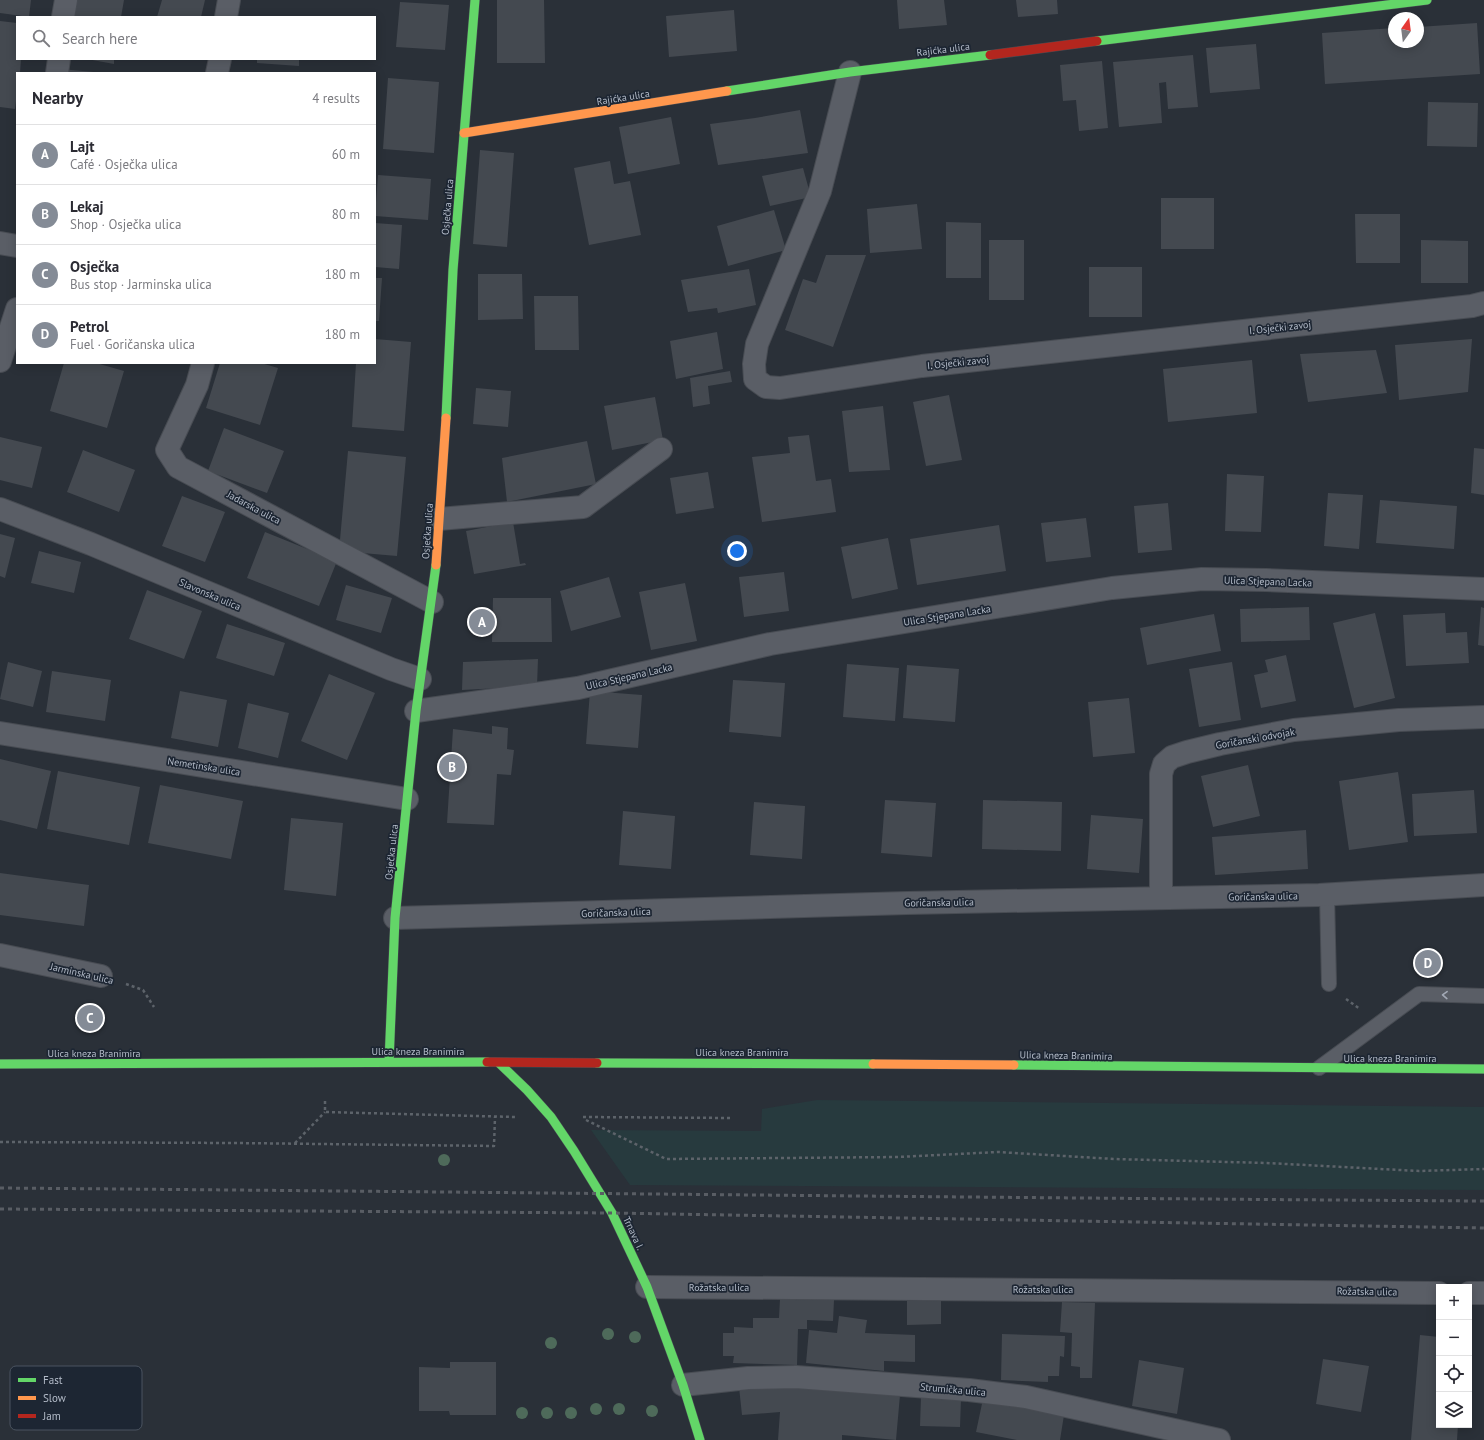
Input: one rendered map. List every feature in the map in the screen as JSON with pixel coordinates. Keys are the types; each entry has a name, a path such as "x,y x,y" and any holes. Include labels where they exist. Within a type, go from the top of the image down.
{"street":[{"path":"63,16 66,0"},
{"path":"226,16 229,0"},
{"name":"Osječka ulica","path":"389,1062 395,918 416,711 432,602 439,519 453,270 475,0"},
{"name":"Rajićka ulica","path":"464,133 850,72 1427,0"},
{"path":"57,72 59,60"},
{"path":"217,72 220,60"},
{"name":"I. Osječki zavoj","path":"850,72 820,191 757,344 754,364 755,379 766,387 780,388 922,366 1472,306 1484,303"},
{"path":"0,243 16,246"},
{"path":"0,361 16,312"},
{"name":"Jadarska ulica","path":"203,364 197,385 167,450 178,467 432,602"},
{"path":"439,519 583,507 661,449"},
{"name":"Slavonska ulica","path":"0,509 91,544 384,666 420,679"},
{"name":"Ulica Stjepana Lacka","path":"416,711 578,688 770,644 1112,588 1202,579 1266,580 1484,589"},
{"name":"Goričanski odvojak","path":"1161,898 1161,774 1164,764 1172,757 1220,744 1294,730 1399,720 1484,717"},
{"name":"Nemetinska ulica","path":"0,733 407,799"},
{"name":"Goričanska ulica","path":"395,918 908,903 1327,895 1484,885"},
{"name":"Jarminska ulica","path":"0,955 101,976"},
{"name":"Ulica kneza Branimira","path":"0,1064 389,1062 732,1063 1319,1069 1484,1069"},
{"name":"Trnava I.","path":"499,1063 551,1116 612,1213 647,1287 683,1385 700,1440"},
{"name":"Rožatska ulica","path":"647,1287 1436,1293"},
{"path":"1472,1293 1484,1294"},
{"name":"Strumička ulica","path":"683,1385 748,1378 796,1377 976,1390 1026,1397 1219,1440"}],"lane":[{"path":"1327,895 1329,984"},
{"path":"1319,1069 1382,1020 1419,994 1484,996"}],"path":[{"name":"Jarminska ulica","path":"101,976 143,990 154,1007"},
{"path":"1329,984 1365,1014"},
{"path":"294,1144 325,1112 325,1101"},
{"path":"325,1112 516,1117"},
{"path":"0,1142 494,1146 495,1117"},
{"path":"731,1118 580,1117 666,1159 898,1157 998,1152 1419,1171 1484,1169"}],"green space":[{"path":"817,1100 1484,1107 1484,1190 630,1185 591,1130 761,1131 762,1109"}],"building":[{"path":"0,0 31,0 29,16 0,13"},
{"path":"72,0 124,0 121,16 70,16"},
{"path":"162,0 205,0 201,16 157,16"},
{"path":"497,0 544,0 545,63 497,63"},
{"path":"897,0 944,0 947,25 899,29"},
{"path":"1016,0 1057,0 1058,14 1018,17"},
{"path":"400,2 449,5 445,50 396,47"},
{"path":"734,10 737,51 669,57 666,16"},
{"path":"0,21 16,23 16,60 21,60 20,72 16,72 15,109 0,107"},
{"path":"1477,23 1480,74 1325,84 1322,33 1388,28 1388,48 1424,48 1424,27"},
{"path":"1256,44 1260,89 1210,93 1206,48"},
{"path":"1193,55 1198,107 1168,109 1166,82 1159,83 1162,123 1119,127 1113,62"},
{"path":"92,60 114,60 114,64"},
{"path":"257,60 299,60 299,66 257,63"},
{"path":"1102,61 1108,128 1079,131 1076,100 1063,101 1060,65"},
{"path":"60,69 94,72 60,72"},
{"path":"388,78 439,82 434,153 383,149"},
{"path":"1428,102 1478,103 1477,147 1427,146"},
{"path":"800,110 808,153 718,165 710,124"},
{"path":"671,117 680,164 628,174 619,127"},
{"path":"480,150 514,153 507,247 473,244"},
{"path":"610,161 614,184 630,181 641,235 589,245 574,168"},
{"path":"803,168 811,197 770,206 762,176"},
{"path":"378,175 431,179 428,220 376,216"},
{"path":"1161,198 1214,198 1214,249 1161,249"},
{"path":"917,204 922,249 870,253 867,209"},
{"path":"774,210 786,250 728,266 717,226"},
{"path":"1355,214 1400,214 1400,263 1356,263"},
{"path":"946,222 981,223 981,278 946,278"},
{"path":"376,223 402,225 399,269 376,267"},
{"path":"989,240 1024,240 1024,300 989,300"},
{"path":"1421,240 1468,241 1468,283 1421,283"},
{"path":"826,255 866,255 833,347 785,330 803,279 816,283"},
{"path":"1089,267 1142,267 1142,317 1089,317"},
{"path":"749,269 756,305 718,313 717,308 688,312 681,280"},
{"path":"478,274 522,274 523,319 478,320"},
{"path":"376,278 382,278 379,321 376,321"},
{"path":"534,296 578,296 579,350 535,350"},
{"path":"717,332 723,369 676,379 670,341"},
{"path":"376,339 411,342 404,431 352,427 356,364 376,364"},
{"path":"1472,339 1468,392 1399,400 1395,345"},
{"path":"1376,350 1387,393 1308,402 1300,354"},
{"path":"1252,360 1257,413 1168,422 1163,369"},
{"path":"64,364 100,364 124,371 107,428 50,411"},
{"path":"220,364 264,364 278,368 260,425 206,408"},
{"path":"730,371 732,382 708,386 710,404 693,407 690,378"},
{"path":"476,388 511,391 508,427 473,424"},
{"path":"949,395 962,460 926,466 913,402"},
{"path":"655,397 663,440 612,450 604,406"},
{"path":"883,406 890,470 849,472 842,411"},
{"path":"224,428 284,451 267,493 208,471"},
{"path":"809,435 816,481 831,479 836,512 762,522 752,457 790,453 788,437"},
{"path":"0,437 42,447 32,488 0,480"},
{"path":"587,441 596,484 507,502 502,458"},
{"path":"1474,448 1484,449 1484,495 1471,493"},
{"path":"83,450 135,470 119,512 67,492"},
{"path":"348,451 406,457 397,556 339,551"},
{"path":"708,472 714,508 676,514 670,478"},
{"path":"1227,474 1264,476 1261,532 1225,531"},
{"path":"1328,493 1363,495 1359,549 1324,546"},
{"path":"182,496 225,512 205,562 162,546"},
{"path":"1380,500 1457,506 1454,549 1376,543"},
{"path":"1168,503 1172,550 1138,553 1134,506"},
{"path":"1086,518 1091,557 1046,562 1041,523"},
{"path":"513,522 520,564 525,563 526,565 474,574 466,531"},
{"path":"999,525 1006,571 917,585 910,539"},
{"path":"265,532 337,561 319,606 247,578"},
{"path":"0,534 15,538 5,578 0,576"},
{"path":"888,538 898,589 852,599 841,547"},
{"path":"39,551 81,562 74,593 31,583"},
{"path":"784,572 789,611 744,617 739,577"},
{"path":"609,577 621,617 571,631 560,591"},
{"path":"685,583 697,641 651,650 639,592"},
{"path":"346,585 392,598 381,633 336,620"},
{"path":"147,590 202,611 184,659 129,639"},
{"path":"493,598 551,598 552,642 492,642"},
{"path":"1309,607 1310,640 1241,642 1240,609"},
{"path":"1481,607 1484,608 1484,646 1478,645"},
{"path":"1375,613 1395,698 1354,708 1333,623"},
{"path":"1445,613 1446,633 1467,632 1469,663 1406,666 1403,615"},
{"path":"1214,614 1221,651 1147,665 1140,628"},
{"path":"227,624 285,643 274,676 216,658"},
{"path":"1286,655 1296,701 1261,708 1254,675 1268,672 1265,660"},
{"path":"538,659 537,686 462,690 463,662"},
{"path":"8,662 42,671 33,707 0,699"},
{"path":"1232,662 1241,720 1199,727 1189,669"},
{"path":"847,664 899,668 895,721 843,717"},
{"path":"907,665 959,669 955,722 903,718"},
{"path":"52,671 111,680 105,721 46,712"},
{"path":"329,674 375,693 347,760 301,741"},
{"path":"733,680 785,683 781,737 729,732"},
{"path":"180,691 227,700 218,747 171,738"},
{"path":"590,691 642,695 638,748 586,744"},
{"path":"1129,698 1135,753 1093,757 1088,702"},
{"path":"248,703 289,713 278,758 238,748"},
{"path":"492,726 508,728 507,749 514,750 511,775 497,774 494,825 447,823 453,729 492,734"},
{"path":"0,759 51,771 37,829 0,820"},
{"path":"1248,765 1260,816 1213,827 1201,776"},
{"path":"58,771 140,787 129,845 47,829"},
{"path":"1398,772 1408,842 1349,850 1339,781"},
{"path":"160,785 243,801 231,859 148,843"},
{"path":"1474,790 1477,833 1414,836 1412,794"},
{"path":"885,800 936,803 932,857 881,853"},
{"path":"983,800 1062,802 1061,851 982,849"},
{"path":"754,802 805,806 802,859 750,855"},
{"path":"623,811 675,816 671,869 619,865"},
{"path":"1091,815 1143,819 1139,873 1087,869"},
{"path":"291,818 343,823 336,896 284,890"},
{"path":"1306,830 1308,869 1215,875 1212,837"},
{"path":"0,873 89,885 84,926 0,915"},
{"path":"780,1299 834,1300 833,1321 807,1320 807,1329 798,1329 797,1365 733,1363 734,1356 723,1356 723,1333 734,1333 734,1327 753,1328 753,1318 779,1318"},
{"path":"941,1300 941,1324 907,1325 907,1301"},
{"path":"1062,1302 1095,1303 1092,1378 1080,1378 1080,1367 1071,1366 1072,1333 1060,1332"},
{"path":"839,1316 867,1320 865,1333 915,1335 915,1362 884,1361 884,1371 806,1363 809,1330 837,1333"},
{"path":"1002,1334 1065,1336 1064,1357 1060,1356 1059,1376 1048,1376 1048,1382 1001,1380"},
{"path":"1420,1335 1436,1337 1436,1428 1458,1428 1457,1440 1411,1440"},
{"path":"1323,1359 1369,1366 1361,1412 1316,1404"},
{"path":"1139,1360 1184,1368 1177,1414 1132,1406"},
{"path":"450,1362 496,1362 496,1415 450,1415 449,1411 419,1411 419,1367 450,1368"},
{"path":"783,1383 900,1395 896,1440 842,1435 842,1440 778,1440 780,1412 742,1415 739,1387"},
{"path":"921,1397 961,1399 960,1427 920,1426"},
{"path":"983,1399 1064,1415 1060,1440 1017,1440 976,1432"}],"railway":[{"path":"0,1188 1484,1201"},
{"path":"0,1209 612,1213 1484,1228"}],"traffic: fast":[{"path":"446,418 453,270 475,0"},
{"path":"1097,41 1427,0"},
{"path":"727,91 850,72 990,55"},
{"path":"389,1062 395,918 416,711 436,565"},
{"path":"0,1064 487,1062"},
{"path":"499,1063 527,1090 551,1117 612,1213 647,1287 683,1385 700,1440"},
{"path":"597,1063 873,1064"},
{"path":"1014,1065 1484,1069"}],"traffic: slow":[{"path":"464,133 727,91"},
{"path":"436,565 446,418"},
{"path":"873,1064 1014,1065"}],"traffic: jam":[{"path":"990,55 1097,41"},
{"path":"487,1062 597,1063"}],"place":[{"name":"Lajt","path":"482,622"},
{"name":"Lekaj","path":"452,767"},
{"name":"Petrol","path":"1428,963"},
{"name":"Osječka","path":"90,1018"}]}
